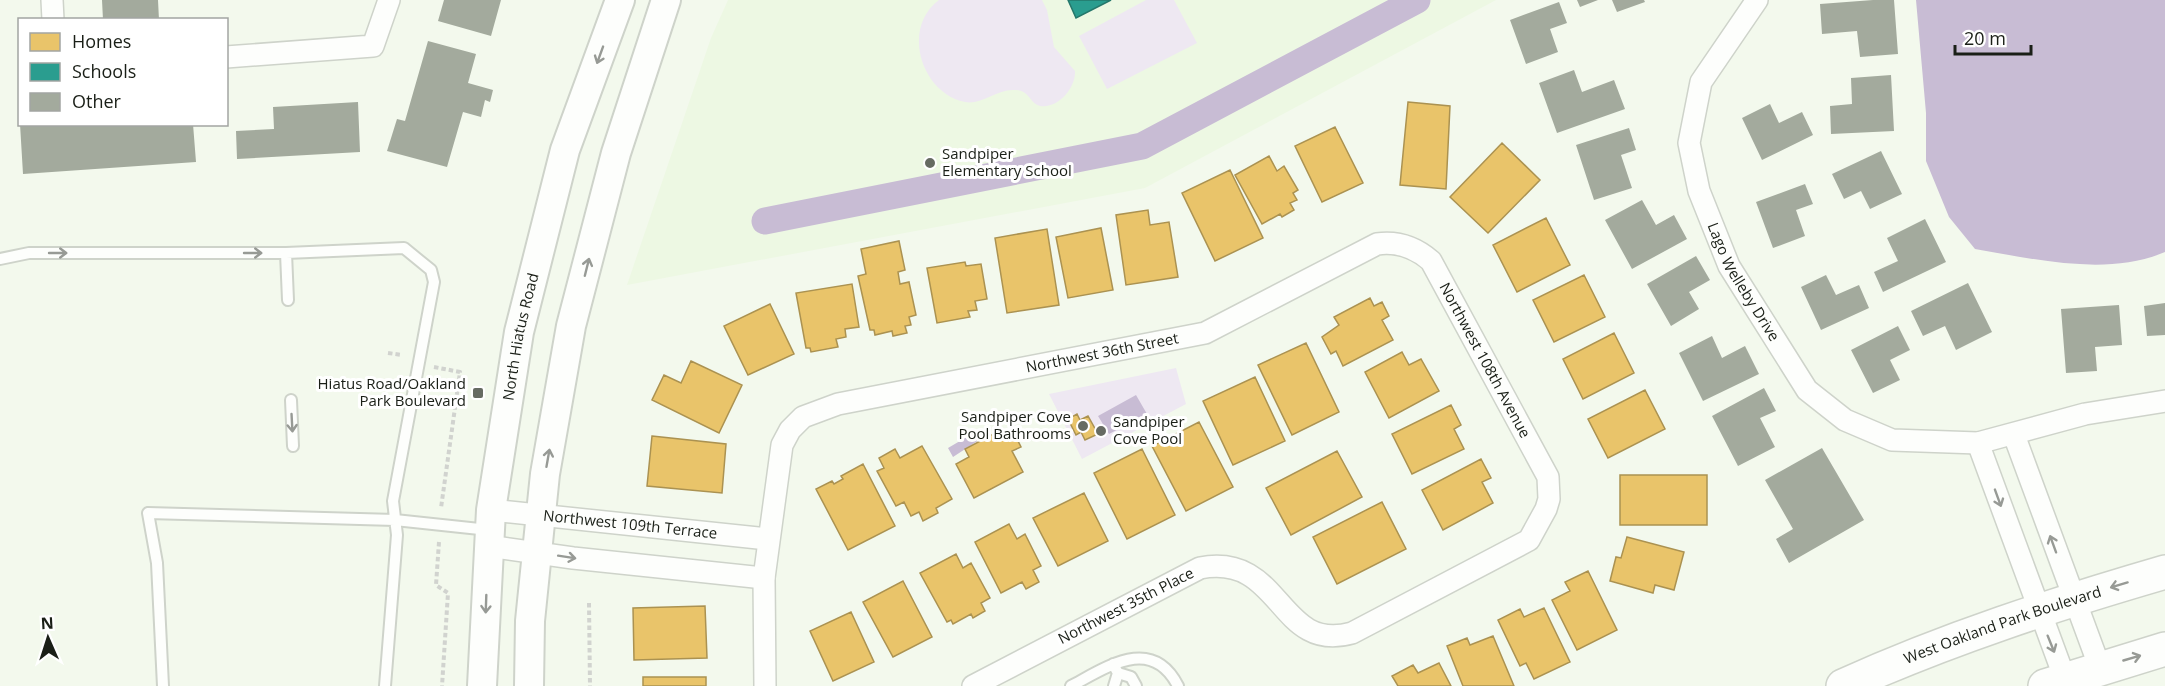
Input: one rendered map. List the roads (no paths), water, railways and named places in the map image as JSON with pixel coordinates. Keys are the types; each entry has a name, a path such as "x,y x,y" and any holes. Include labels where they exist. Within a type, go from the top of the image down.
{"main road":[{"name":"North Hiatus Road","path":"482,686 490,529 519,332 565,150 620,0"},
{"path":"529,686 530,621 545,474 571,326 616,153 666,0"},
{"name":"West Oakland Park Boulevard","path":"1843,686 1889,665 2037,610 2165,572"},
{"path":"2074,679 2165,649"}],"street":[{"path":"52,0 53,18"},
{"path":"228,57 373,46 389,0"},
{"name":"Lago Welleby Drive","path":"1757,0 1701,82 1689,142 1699,191 1729,266 1807,390 1845,420 1892,440 1978,443 2085,414 2165,400"},
{"name":"Northwest 36th Street","path":"768,539 782,445 790,430 803,417 820,408 1205,333 1360,251 1385,243"},
{"name":"Northwest 108th Avenue","path":"1385,243 1413,249 1431,261 1548,477 1549,499 1546,509"},
{"path":"2014,435 2073,599 2074,679"},
{"path":"1978,443 2037,610 2074,679"},
{"name":"Northwest 35th Place","path":"973,686 1187,573 1206,567 1234,567 1252,574 1292,618 1316,633 1335,636 1352,633 1529,540 1546,509"},
{"name":"Northwest 109th Terrace","path":"490,529 541,516 768,539"},
{"path":"490,529 537,552 764,578"},
{"path":"765,686 764,578 768,539"}],"lane":[{"path":"0,260 29,253 286,253 404,248 431,270 434,282 393,501 398,535 385,686"},
{"path":"286,253 288,300"},
{"path":"291,400 293,446"},
{"path":"163,686 157,563 148,513 396,520 490,529"},
{"path":"1071,686 1115,669 1129,659 1155,662 1171,672 1178,686"},
{"path":"1114,686 1115,669"},
{"path":"1115,669 1131,677 1136,686"}],"waterway":[{"path":"765,221 1142,146 1417,0"}],"place":[{"name":"Sandpiper Elementary School","path":"930,163"},
{"name":"Hiatus Road/Oakland Park Boulevard","path":"478,393"},
{"name":"Sandpiper Cove Pool Bathrooms","path":"1083,426"},
{"name":"Sandpiper Cove Pool","path":"1101,431"}]}
